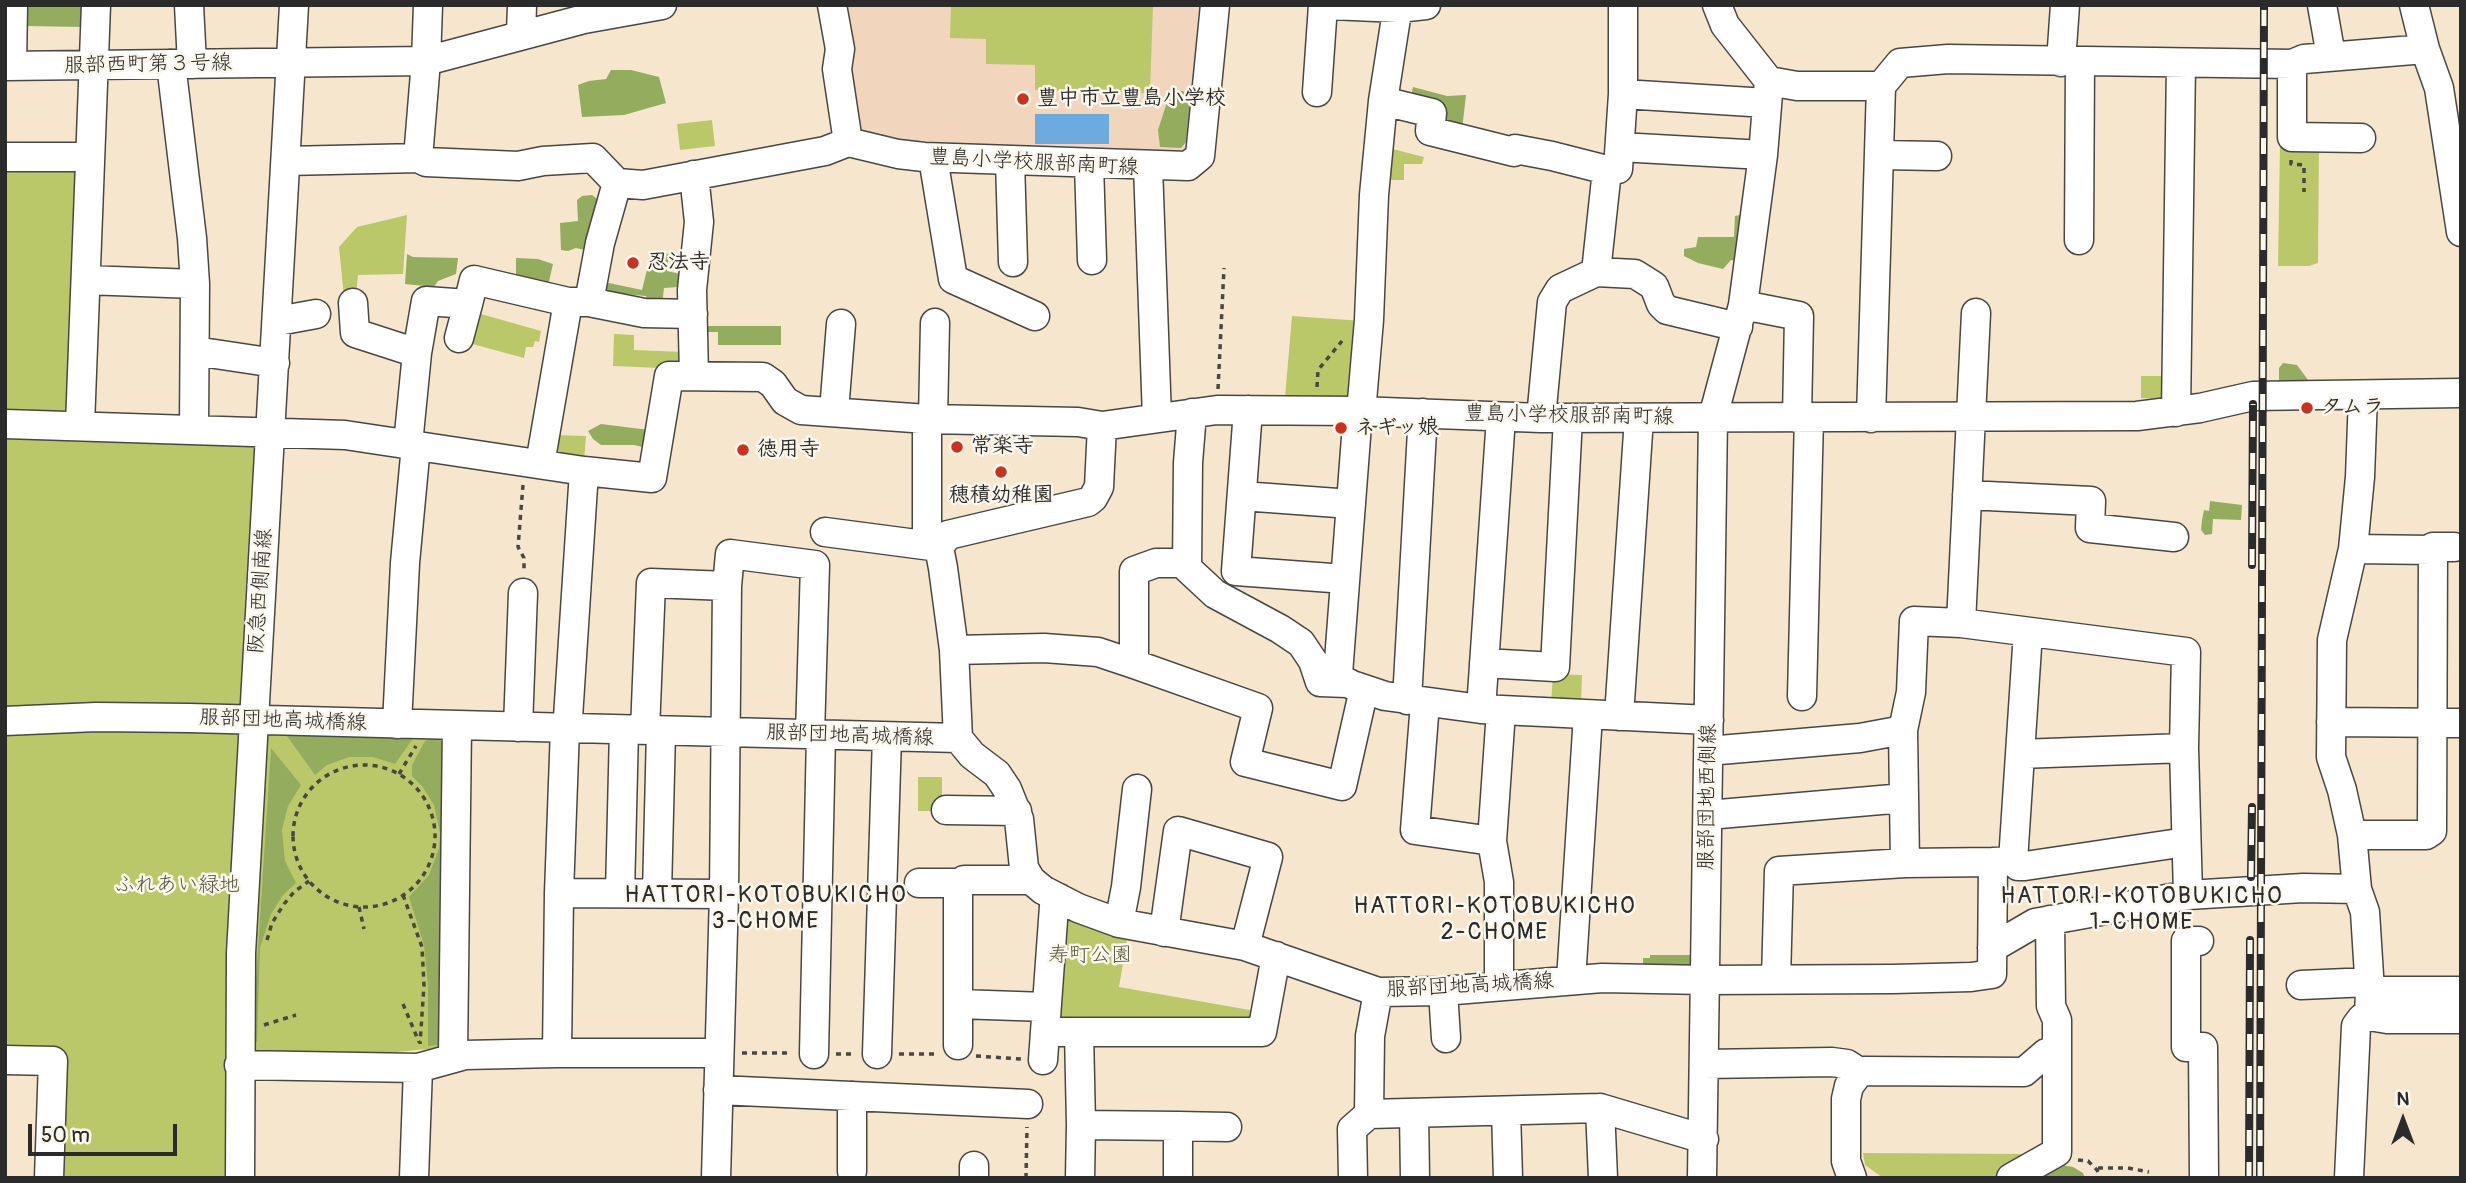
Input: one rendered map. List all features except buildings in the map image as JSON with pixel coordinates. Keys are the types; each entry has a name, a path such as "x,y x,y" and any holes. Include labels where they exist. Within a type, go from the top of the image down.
{"street":[{"path":"8,66 13,5"},
{"path":"80,425 96,5"},
{"path":"189,5 181,64 195,284 194,429"},
{"name":"阪急西側南線","path":"240,1178 241,953 294,5"},
{"path":"418,158 428,5"},
{"path":"521,35 522,5"},
{"path":"291,62 426,61 468,52 584,12 662,5"},
{"path":"286,160 418,158 426,162 518,166 543,161 593,158 617,183 643,185 825,151 848,142 838,69 840,49 832,5"},
{"path":"1148,166 1188,166 1200,156 1215,5"},
{"path":"1317,92 1323,5"},
{"path":"1331,5 1426,5"},
{"path":"1596,272 1623,94 1623,5"},
{"path":"1717,5 1725,25 1768,92"},
{"path":"2064,5 2070,62 2079,240"},
{"path":"2322,5 2331,56"},
{"path":"2414,5 2425,49 2450,87 2461,232"},
{"path":"1355,686 1338,674 1358,411 1362,401 1369,320 1374,195 1383,101 1398,7"},
{"path":"1871,418 1881,86 1900,63 1948,59 2292,64 2304,59 2425,49"},
{"name":"服部西町第３号線","path":"8,66 291,62"},
{"path":"2176,412 2181,64"},
{"path":"2292,64 2292,138 2361,138"},
{"path":"1623,94 1768,92 1797,86 1881,86"},
{"name":"服部団地西側線","path":"1702,1178 1713,417 1740,316 1763,155 1768,92"},
{"path":"1383,101 1432,113 1430,131 1514,152 1515,149 1552,156 1613,159 1763,155"},
{"name":"豊島小学校服部南町線","path":"848,142 898,154 933,158 1148,166 1157,418 1248,410 1554,418 2137,416 2176,412 2244,397 2461,393"},
{"path":"1880,155 1937,156"},
{"path":"5,157 90,157"},
{"path":"933,158 953,279 1035,316"},
{"path":"1010,160 1013,262"},
{"path":"1089,164 1092,260"},
{"path":"694,175 699,222 692,290 694,376"},
{"path":"532,463 617,183"},
{"path":"1484,663 1555,667 1552,302 1560,289 1596,272 1635,274 1654,286 1661,304 1667,310 1740,316 1799,316 1803,417 1802,696"},
{"path":"86,280 195,284"},
{"path":"460,338 474,280 644,313 693,314"},
{"path":"397,724 416,353 426,301 468,304"},
{"path":"353,303 355,333 416,353"},
{"path":"1961,623 1976,313"},
{"path":"278,321 316,314"},
{"path":"935,323 928,533 939,547 954,650 958,738"},
{"path":"834,411 841,324"},
{"path":"195,351 275,363"},
{"path":"5,424 345,435 584,471 652,478 669,376 763,377 795,408 930,419 1078,422 1102,426 1157,418"},
{"path":"2349,1178 2356,1026 2362,1018 2369,997 2365,912 2357,889 2352,835 2331,757 2332,640 2353,549 2360,477 2363,396"},
{"path":"1248,410 1236,571 1345,579"},
{"path":"1205,412 1188,463 1187,568 1215,594 1301,643 1313,661 1320,682 1355,686 1416,701 1491,710 1709,720"},
{"path":"1423,413 1415,830 1492,841"},
{"path":"1499,985 1499,882 1492,841 1491,710 1484,663 1501,417"},
{"path":"1619,716 1639,418"},
{"path":"939,547 948,535 1082,503 1093,498 1099,487 1102,426"},
{"path":"557,1052 565,728 568,718 584,471"},
{"path":"1967,495 2091,501 2090,528 2174,537"},
{"path":"1242,496 1351,503"},
{"path":"825,532 939,547"},
{"path":"2352,835 2426,835 2432,831 2432,723 2444,549 2353,549"},
{"path":"716,1178 724,894 723,732 730,554 815,565 814,1054"},
{"path":"1134,664 1135,571 1156,563 1187,563"},
{"path":"620,893 644,730 651,583 727,586"},
{"path":"519,727 523,593"},
{"path":"1905,863 1903,730 1911,692 1914,621 1961,623 2186,652 2186,842 2199,942 2199,992"},
{"path":"1992,948 2020,754 2028,632"},
{"path":"954,650 1044,648 1098,652 1134,664 1258,708 1245,762 1342,786 1355,686"},
{"path":"1571,980 1588,715"},
{"name":"服部団地高城橋線","path":"5,721 131,717 958,738 976,760 1000,778 1017,811 1022,860 1031,880 1042,890 1119,923 1245,946 1378,992 1571,980 1893,979 1992,974 1992,948"},
{"path":"2331,722 2461,723"},
{"path":"453,1056 457,726"},
{"path":"644,730 657,893"},
{"path":"1708,751 1860,738 1903,730"},
{"path":"877,1054 887,737"},
{"path":"2020,754 2184,748"},
{"path":"1119,923 1126,887 1137,789"},
{"path":"1708,815 1904,798"},
{"path":"946,810 1017,811"},
{"path":"1164,932 1178,831 1268,857 1245,946"},
{"path":"1776,979 1779,871 1905,863 2003,861 2025,866 2186,842"},
{"path":"963,1050 958,1004 958,889 964,880 1031,880"},
{"path":"919,883 962,883"},
{"path":"1992,948 2035,923 2193,895 2303,888 2357,889"},
{"path":"559,893 724,894"},
{"path":"1043,1060 1055,906 1059,898"},
{"path":"2023,1174 2057,1152 2057,1020 2051,1006 2050,920"},
{"path":"2199,942 2186,942 2186,1047 2203,1047 2204,1178"},
{"path":"958,1004 1046,1020 1079,1032 1262,1032 1276,956"},
{"path":"2301,985 2369,997 2458,1005"},
{"path":"1443,990 1446,1038"},
{"path":"1369,1114 1370,1036 1378,992"},
{"path":"1079,1032 1080,1178"},
{"path":"1705,1064 1832,1062 1847,1064 1861,1073 2025,1072 2046,1052 2057,1051"},
{"path":"239,1065 557,1052 719,1053"},
{"path":"414,1178 419,1056"},
{"path":"5,1060 53,1061 49,1178"},
{"path":"1852,1178 1846,1161 1846,1099 1849,1086 1861,1073"},
{"path":"718,1090 1028,1104"},
{"path":"852,1096 852,1171"},
{"path":"1353,1178 1352,1129 1369,1114 1600,1108 1704,1139"},
{"path":"1600,1108 1603,1178"},
{"path":"1506,1111 1508,1178"},
{"path":"1414,1114 1415,1178"},
{"path":"1081,1125 1227,1127"},
{"path":"1178,1126 1178,1178"}],"path":[{"path":"2292,138 2291,164 2304,165 2304,191"},
{"path":"1205,412 1224,268"},
{"path":"1317,391 1318,370 1346,337 1369,320"},
{"path":"523,593 524,558 518,547 532,463"},
{"path":"355,766 385,768 406,778 423,796 433,818 436,842 430,865 416,885 404,895 382,905 359,906 335,900 309,881 298,861 293,839 296,817 315,785 334,772 355,766"},
{"path":"266,946 279,910 294,892 309,881"},
{"path":"404,895 422,947 424,985 419,1056"},
{"path":"359,906 364,929"},
{"path":"403,1004 419,1056"},
{"path":"262,1026 296,1015"},
{"path":"963,1050 1043,1060"},
{"path":"2057,1152 2073,1159 2088,1161 2101,1178"},
{"path":"2095,1168 2128,1168 2149,1172"}],"shaded area":[{"name":"豊中市立豊島小学校","path":"839,5 1206,5 1190,150 1183,154 938,148 874,136 856,129"}],"green space":[{"path":"23,5 84,5 84,27 23,26"},
{"path":"951,5 1153,5 1150,93 1035,90 1035,65 986,64 986,39 950,38"},
{"path":"611,70 631,70 659,77 666,103 624,115 582,117 578,85 606,79"},
{"path":"1413,87 1447,96 1466,95 1462,130 1410,101"},
{"path":"1171,90 1183,91 1190,100 1186,142 1181,148 1160,147 1158,130"},
{"path":"712,120 715,146 680,150 677,124"},
{"path":"2280,144 2319,144 2318,263 2309,266 2278,266"},
{"path":"1385,147 1424,157 1422,164 1404,164 1404,180 1383,180"},
{"name":"ふれあい緑地","path":"5,164 80,171 74,434 260,444 244,728 439,733 450,745 445,1043 439,1048 386,1053 226,1050 227,1178 56,1178 61,1052 5,1050"},
{"path":"592,195 604,204 593,252 576,248 561,250 560,223 578,221 577,200 582,196"},
{"path":"407,215 403,274 358,275 356,296 344,297 339,247 357,227"},
{"path":"1735,216 1748,218 1742,261 1731,260 1723,269 1698,263 1684,256 1684,249 1696,247 1698,237 1734,237"},
{"path":"407,254 413,257 458,258 456,274 438,281 434,287 405,284"},
{"path":"651,254 669,254 667,271 680,274 678,287 664,288 662,306 647,305 646,296 624,294 622,301 602,293 604,285 609,283 642,290"},
{"path":"516,258 538,259 553,264 548,286 516,278"},
{"path":"474,312 541,331 539,342 535,341 533,347 526,347 524,358 465,342"},
{"path":"1292,316 1363,321 1355,396 1285,397"},
{"path":"701,326 781,326 781,345 718,345 718,332 701,332"},
{"path":"614,334 634,335 634,350 684,352 684,369 613,366"},
{"path":"2283,363 2297,365 2311,384 2279,384 2279,368"},
{"path":"2141,376 2167,376 2163,399 2141,398"},
{"path":"601,424 649,430 647,448 634,445 601,445 588,431"},
{"path":"554,435 586,436 584,461 551,458"},
{"path":"2210,501 2242,505 2241,520 2213,519 2212,534 2205,535 2201,530 2202,520 2204,510 2209,511"},
{"path":"1553,674 1582,675 1581,704 1551,705"},
{"path":"287,736 414,737 395,764 373,757 349,757 327,765 315,775"},
{"path":"437,736 446,746 443,1041 438,1045 428,1046 428,986 424,945 409,897 429,875 439,848 440,833 434,805 412,776 412,765 425,741"},
{"path":"271,748 301,785 288,806 282,830 285,861 296,883 283,895 271,914 260,948 257,1042 252,1042"},
{"path":"918,777 942,777 942,811 918,811"},
{"name":"寿町公園","path":"1068,911 1128,934 1119,987 1261,1012 1261,1024 1053,1023"},
{"path":"1650,955 1690,955 1690,966 1643,966 1643,958 1650,958"},
{"path":"1863,1153 2028,1154 1999,1177 1883,1178 1865,1165"},
{"path":"2062,1165 2073,1167 2083,1173 2085,1178 2040,1178"}],"water":[{"path":"1035,114 1109,114 1109,144 1035,144"}],"railway":[{"path":"2260,1178 2264,5"},
{"path":"2252,565 2253,404"},
{"path":"2251,877 2252,807"},
{"path":"2249,1178 2250,940"}],"place":[{"name":"豊中市立豊島小学校","path":"1023,99"},
{"name":"忍法寺","path":"633,263"},
{"name":"タムラ","path":"2307,408"},
{"name":"ネギッ娘","path":"1341,428"},
{"name":"常楽寺","path":"957,447"},
{"name":"徳用寺","path":"743,450"},
{"name":"穂積幼稚園","path":"1001,472"}],"district":[{"name":"HATTORI-KOTOBUKICHO 3-CHOME","path":"766,909"},
{"name":"HATTORI-KOTOBUKICHO 1-CHOME","path":"2142,910"},
{"name":"HATTORI-KOTOBUKICHO 2-CHOME","path":"1495,920"}]}
